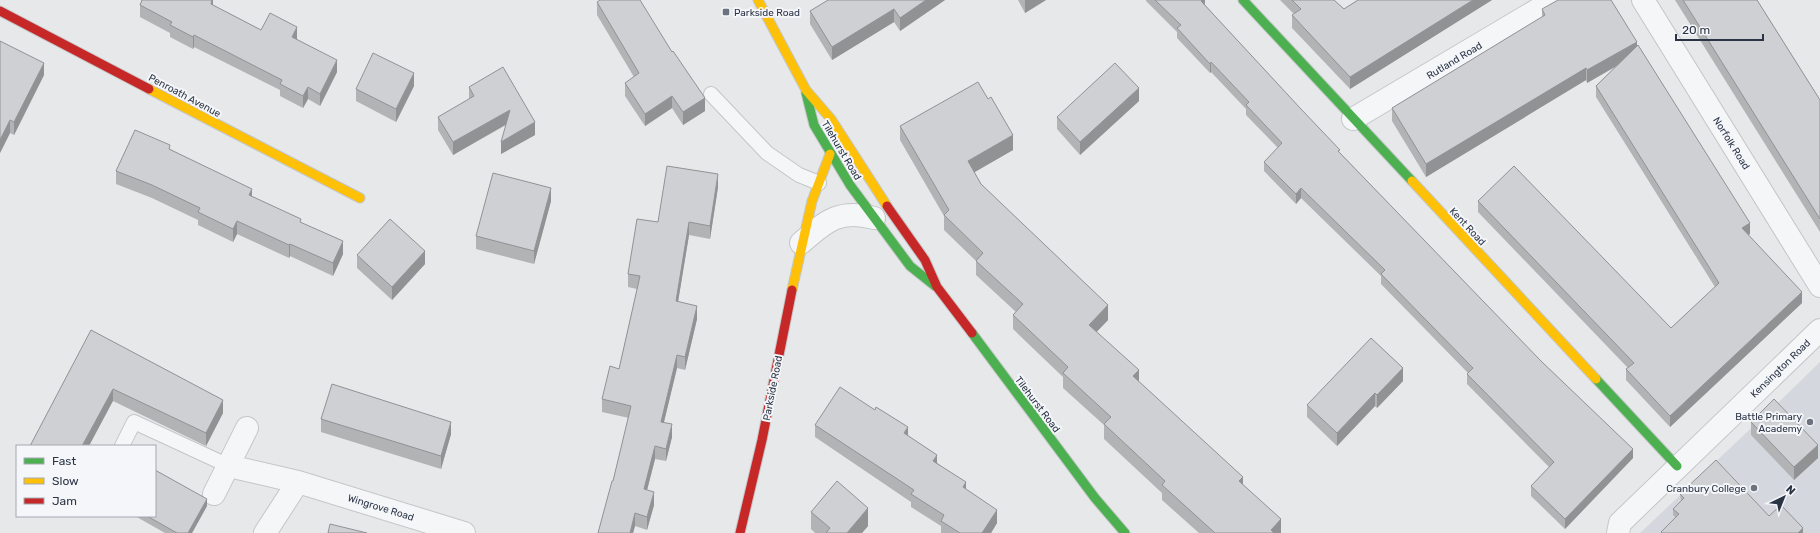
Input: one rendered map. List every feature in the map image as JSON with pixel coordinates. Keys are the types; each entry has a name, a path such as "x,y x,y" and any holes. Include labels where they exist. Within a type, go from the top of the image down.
{"street":[{"name":"Tilehurst Road","path":"758,0 806,90 831,119 878,193 925,260 937,287 1095,498 1125,533"},
{"name":"Kent Road","path":"1243,0 1678,466"},
{"name":"Rutland Road","path":"1353,119 1554,0"},
{"name":"Norfolk Road","path":"1643,0 1820,286"},
{"name":"Penroath Avenue","path":"0,11 360,198"},
{"name":"Tilehurst Road","path":"806,90 814,125 830,154 850,185 910,266 937,287"},
{"name":"Parkside Road","path":"740,533 762,440 801,243 812,201 830,154"},
{"path":"801,243 821,225 838,216 858,214 874,218"},
{"name":"Kensington Road","path":"1619,528 1678,466 1820,330"},
{"path":"214,494 247,428"},
{"name":"Wingrove Road","path":"229,466 298,482 464,533"},
{"path":"265,533 298,482"}],"lane":[{"path":"711,94 767,153 798,175 819,182"},
{"name":"Wingrove Road","path":"122,445 134,422 229,466"}],"shaded area":[{"name":"Cranbury College","path":"1820,362 1820,533 1640,533 1780,401"}],"building":[{"path":"142,0 212,0 211,4 261,30 270,13 297,27 292,37 337,60 320,94 308,87 303,96 280,84 282,80 194,35 193,37 170,25 172,22 140,5"},
{"path":"600,0 640,0 672,52 673,51 705,98 683,112 672,96 645,114 625,83 639,73 597,2"},
{"path":"828,0 926,0 900,18 894,9 832,47 810,11"},
{"path":"1155,0 1202,0 1201,1 1340,150 1338,151 1541,361 1633,449 1565,519 1531,486 1554,462 1467,374 1473,368 1381,274 1385,270 1301,188 1296,194 1264,162 1282,143 1246,105 1249,102 1211,62 1210,64 1177,28 1181,25"},
{"path":"1292,0 1334,0 1344,9 1358,0 1473,0 1350,77 1292,15 1301,9"},
{"path":"1558,0 1611,0 1637,42 1587,70 1586,68 1426,164 1392,108 1545,15 1542,9"},
{"path":"1683,0 1757,0 1820,100 1820,219"},
{"path":"0,41 44,63 14,122 10,120 0,140"},
{"path":"1638,45 1750,223 1742,228 1802,292 1670,416 1626,369 1634,363 1478,201 1514,166 1671,328 1719,283 1596,86"},
{"path":"373,53 414,73 396,109 356,89"},
{"path":"1115,63 1139,88 1080,142 1057,117"},
{"path":"503,67 535,122 501,142 510,110 453,142 438,117 474,96 469,87"},
{"path":"978,82 988,99 991,97 1013,135 968,161 981,184 1108,305 1089,325 1139,370 1133,376 1243,477 1239,481 1281,519 1271,530 1274,533 1215,533 1162,485 1165,481 1104,424 1111,417 1063,373 1068,367 1013,315 1023,304 976,261 983,253 944,215 949,210 900,126"},
{"path":"135,130 170,145 169,149 252,189 249,195 301,219 300,222 343,241 333,263 237,221 233,229 198,212 200,208 152,185 116,171"},
{"path":"667,166 718,174 710,226 689,222 676,301 697,306 685,357 677,355 661,422 672,424 666,449 655,446 644,489 654,492 647,517 635,513 630,533 598,533 613,481 631,406 602,399 610,366 619,369 640,276 628,274 637,219 658,222"},
{"path":"493,173 551,188 534,251 476,236"},
{"path":"390,219 425,251 392,287 357,255"},
{"path":"91,330 223,400 206,433 113,389 83,445 31,445"},
{"path":"1371,338 1403,368 1377,395 1375,393 1337,433 1307,405"},
{"path":"332,384 451,422 441,456 321,419"},
{"path":"840,387 875,410 876,407 908,427 904,433 937,455 933,461 966,482 963,487 997,510 982,533 960,533 941,521 944,515 911,494 914,490 815,425"},
{"path":"1774,399 1818,445 1794,467 1751,422"},
{"path":"1716,460 1769,516 1781,505 1803,528 1798,533 1662,533 1661,532 1679,514 1673,509 1684,498 1680,494"},
{"path":"156,471 207,499 188,533 177,533 149,517 156,517"},
{"path":"837,481 868,508 847,533 826,533 830,528 811,512"},
{"path":"330,524 367,533 328,533"}],"traffic: fast":[{"path":"1243,0 1412,181"},
{"path":"806,93 814,125 850,185 910,266 935,286"},
{"path":"972,333 1095,498 1125,533"},
{"path":"1596,379 1677,466"}],"traffic: slow":[{"path":"758,0 806,90 831,119 887,206"},
{"path":"149,89 360,198"},
{"path":"792,290 812,201 830,154"},
{"path":"1412,181 1596,379"}],"traffic: jam":[{"path":"0,11 149,89"},
{"path":"887,206 925,260 937,287 972,333"},
{"path":"740,533 762,440 792,290"}],"place":[{"name":"Parkside Road","path":"726,12"},
{"name":"Battle Primary Academy","path":"1810,422"},
{"name":"Cranbury College","path":"1754,488"}]}
